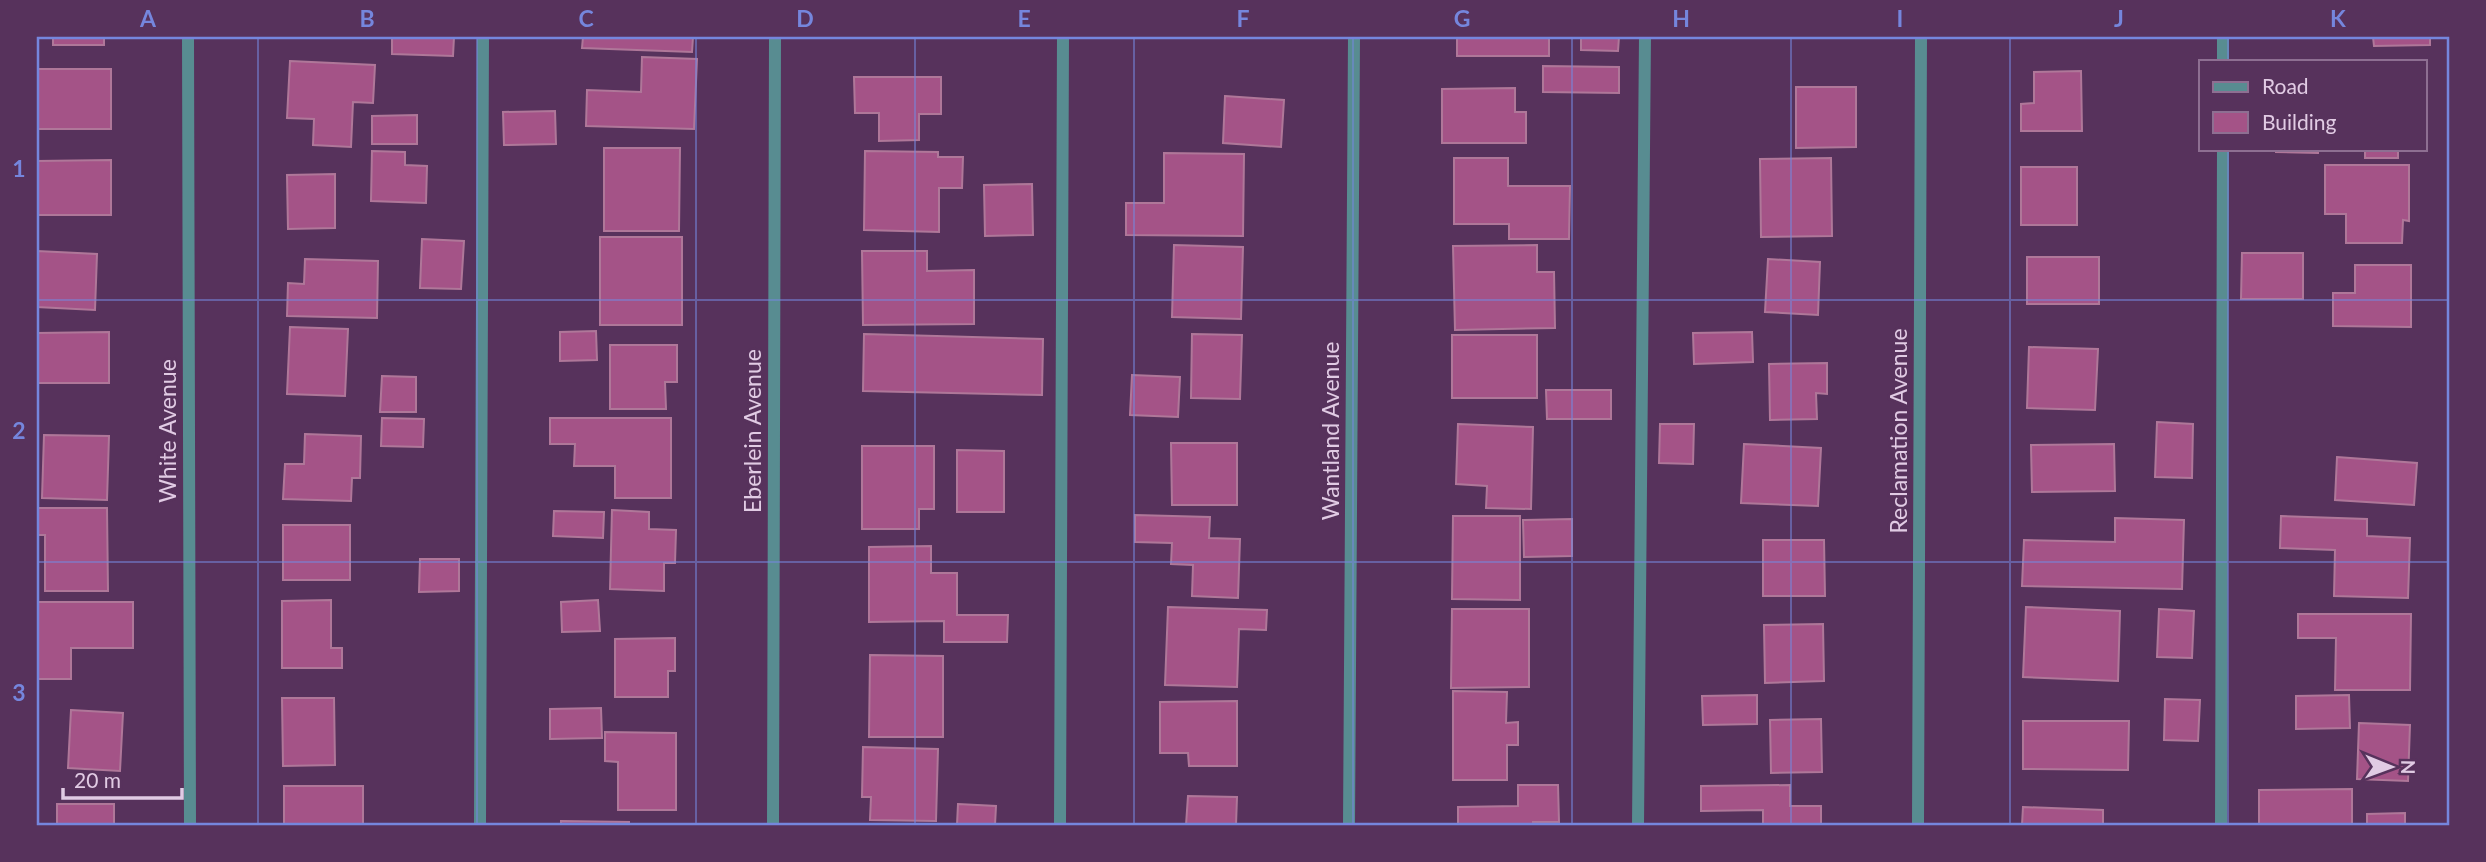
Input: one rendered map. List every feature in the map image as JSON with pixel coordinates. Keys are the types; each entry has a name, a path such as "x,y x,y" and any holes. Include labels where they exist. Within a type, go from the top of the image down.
{"street":[{"name":"White Avenue","path":"188,37 190,825"},
{"path":"480,825 483,37"},
{"name":"Eberlein Avenue","path":"772,825 775,37"},
{"path":"1060,825 1063,37"},
{"name":"Wantland Avenue","path":"1349,825 1354,37"},
{"path":"1638,825 1645,37"},
{"name":"Reclamation Avenue","path":"1918,825 1921,37"},
{"path":"2223,37 2223,60"},
{"path":"2221,825 2222,150"}],"building":[{"path":"53,37 104,37 104,45 53,45"},
{"path":"392,37 454,37 453,56 392,54"},
{"path":"583,37 693,37 692,52 582,48"},
{"path":"1457,37 1549,37 1549,56 1457,56"},
{"path":"1581,37 1619,37 1618,51 1581,50"},
{"path":"2373,37 2430,37 2430,45 2374,46"},
{"path":"642,57 697,59 694,129 586,126 587,90 641,92"},
{"path":"290,61 375,65 373,103 353,102 351,147 313,145 314,119 287,118"},
{"path":"1543,66 1619,67 1619,93 1543,92"},
{"path":"37,69 111,69 111,129 37,129"},
{"path":"2081,71 2082,131 2021,131 2021,104 2034,103 2034,72"},
{"path":"854,77 941,77 941,114 919,114 919,140 879,141 879,113 855,113"},
{"path":"1796,87 1856,87 1856,147 1796,148"},
{"path":"1515,88 1515,112 1526,112 1526,143 1442,143 1442,89"},
{"path":"1225,96 1284,100 1281,147 1223,143"},
{"path":"555,111 556,144 504,145 503,112"},
{"path":"417,115 417,144 372,144 372,116"},
{"path":"604,148 680,148 679,231 604,231"},
{"path":"2276,150 2318,150 2318,153"},
{"path":"2365,150 2398,150 2398,158 2365,158"},
{"path":"372,151 405,152 405,165 427,166 426,203 371,201"},
{"path":"865,151 938,152 938,157 963,157 962,188 939,188 939,232 864,230"},
{"path":"1164,153 1244,154 1243,236 1126,235 1126,203 1164,203"},
{"path":"1454,158 1508,158 1508,186 1570,186 1569,239 1509,239 1509,224 1454,224"},
{"path":"1831,158 1832,236 1761,237 1760,159"},
{"path":"111,160 111,215 37,215 37,161"},
{"path":"2325,165 2409,165 2409,221 2403,220 2402,243 2346,243 2346,214 2325,214"},
{"path":"2021,167 2077,167 2077,225 2021,225"},
{"path":"335,174 335,228 288,229 287,175"},
{"path":"1032,184 1033,235 985,236 984,185"},
{"path":"600,237 682,237 682,325 600,325"},
{"path":"422,239 464,241 461,289 420,288"},
{"path":"1174,245 1243,247 1241,319 1172,317"},
{"path":"1537,245 1537,272 1554,272 1555,328 1455,330 1453,246"},
{"path":"37,251 97,254 95,310 37,307"},
{"path":"862,251 927,251 927,271 974,270 974,324 863,325"},
{"path":"2242,253 2303,253 2303,299 2241,299"},
{"path":"2027,257 2099,257 2099,304 2027,304"},
{"path":"305,259 378,261 377,318 287,316 288,283 304,284"},
{"path":"1768,259 1820,262 1818,315 1765,312"},
{"path":"2355,265 2411,265 2411,327 2333,326 2333,293 2355,293"},
{"path":"290,327 348,329 345,396 287,394"},
{"path":"596,331 597,360 560,361 560,332"},
{"path":"109,332 109,383 37,383 37,333"},
{"path":"1752,332 1753,362 1694,364 1693,333"},
{"path":"864,334 1043,339 1042,395 863,391"},
{"path":"1192,334 1242,335 1240,399 1191,398"},
{"path":"1452,335 1537,335 1537,398 1452,398"},
{"path":"610,345 677,345 677,382 665,382 666,409 610,409"},
{"path":"2029,347 2098,349 2095,410 2027,408"},
{"path":"1827,363 1827,394 1816,393 1817,419 1770,420 1769,364"},
{"path":"1132,375 1180,377 1178,417 1130,415"},
{"path":"382,376 416,377 416,412 380,412"},
{"path":"1546,390 1611,390 1611,419 1547,419"},
{"path":"382,418 424,419 423,447 381,446"},
{"path":"550,418 671,418 671,498 615,498 615,466 574,466 575,444 550,444"},
{"path":"2157,422 2193,424 2192,478 2155,477"},
{"path":"1458,424 1533,427 1531,509 1486,508 1487,486 1456,484"},
{"path":"1660,424 1694,424 1693,464 1659,463"},
{"path":"305,434 361,436 360,478 352,478 351,501 283,499 285,464 304,464"},
{"path":"44,435 109,436 107,500 42,498"},
{"path":"1171,443 1237,443 1237,505 1172,505"},
{"path":"1744,444 1821,448 1818,506 1741,503"},
{"path":"2114,444 2115,491 2032,492 2031,445"},
{"path":"862,446 934,446 934,509 919,509 919,529 862,529"},
{"path":"957,450 1004,451 1004,512 957,512"},
{"path":"2337,457 2417,463 2414,505 2335,500"},
{"path":"37,508 107,508 108,591 45,591 45,535 37,535"},
{"path":"612,510 649,512 649,529 676,530 675,563 664,563 664,591 610,589"},
{"path":"554,511 604,512 603,538 553,536"},
{"path":"1135,515 1210,517 1209,538 1240,539 1238,598 1192,596 1193,565 1171,564 1172,543 1135,542"},
{"path":"1453,516 1520,516 1520,600 1452,599"},
{"path":"2281,516 2367,519 2367,536 2410,538 2408,598 2334,596 2335,550 2280,548"},
{"path":"2115,518 2184,520 2182,589 2022,586 2024,540 2115,542"},
{"path":"1572,519 1572,556 1524,557 1523,520"},
{"path":"283,525 350,525 350,580 283,580"},
{"path":"1763,540 1824,540 1825,596 1763,596"},
{"path":"931,546 931,573 957,573 957,615 1008,615 1007,642 944,642 944,621 869,622 869,547"},
{"path":"420,559 459,559 459,591 419,592"},
{"path":"331,600 331,648 342,648 342,668 282,668 282,601"},
{"path":"598,600 600,631 562,632 561,602"},
{"path":"37,602 133,602 133,648 71,648 71,679 37,679"},
{"path":"1168,607 1267,610 1266,630 1239,629 1237,687 1165,685"},
{"path":"2026,607 2120,611 2118,681 2023,677"},
{"path":"1452,609 1529,609 1529,687 1451,688"},
{"path":"2159,609 2194,611 2192,658 2157,657"},
{"path":"2298,614 2411,614 2410,690 2335,690 2336,638 2298,638"},
{"path":"1823,624 1824,681 1765,683 1764,625"},
{"path":"675,638 675,671 668,671 668,697 615,697 615,639"},
{"path":"870,655 943,656 943,737 869,737"},
{"path":"1453,691 1507,692 1506,723 1518,722 1518,745 1507,745 1507,780 1453,780"},
{"path":"1757,695 1757,724 1703,725 1702,696"},
{"path":"2349,695 2350,728 2296,729 2296,696"},
{"path":"282,698 334,698 335,765 283,766"},
{"path":"2165,699 2200,700 2198,741 2164,740"},
{"path":"1237,701 1237,766 1189,766 1188,753 1160,753 1160,702"},
{"path":"601,708 602,738 550,739 550,709"},
{"path":"71,710 123,713 120,771 68,768"},
{"path":"1821,719 1822,772 1771,773 1770,720"},
{"path":"2023,721 2129,721 2128,770 2023,769"},
{"path":"2359,723 2410,725 2408,781 2357,779"},
{"path":"605,732 676,733 676,810 618,810 618,762 605,761"},
{"path":"863,747 938,749 936,821 870,820 871,797 862,797"},
{"path":"1518,785 1558,785 1559,822 1533,822 1533,825 1458,825 1458,807 1518,806"},
{"path":"1790,785 1790,806 1821,806 1821,825 1763,825 1763,810 1701,811 1701,786"},
{"path":"284,786 363,786 363,825 284,825"},
{"path":"2352,789 2352,825 2259,825 2259,790"},
{"path":"1188,796 1237,797 1236,825 1186,825"},
{"path":"57,804 114,804 114,825 57,825"},
{"path":"958,804 996,806 995,825 957,825"},
{"path":"2023,807 2103,810 2103,825 2022,825"},
{"path":"2405,813 2405,825 2367,825 2367,814"},
{"path":"561,821 629,822 629,825 561,825"}]}
